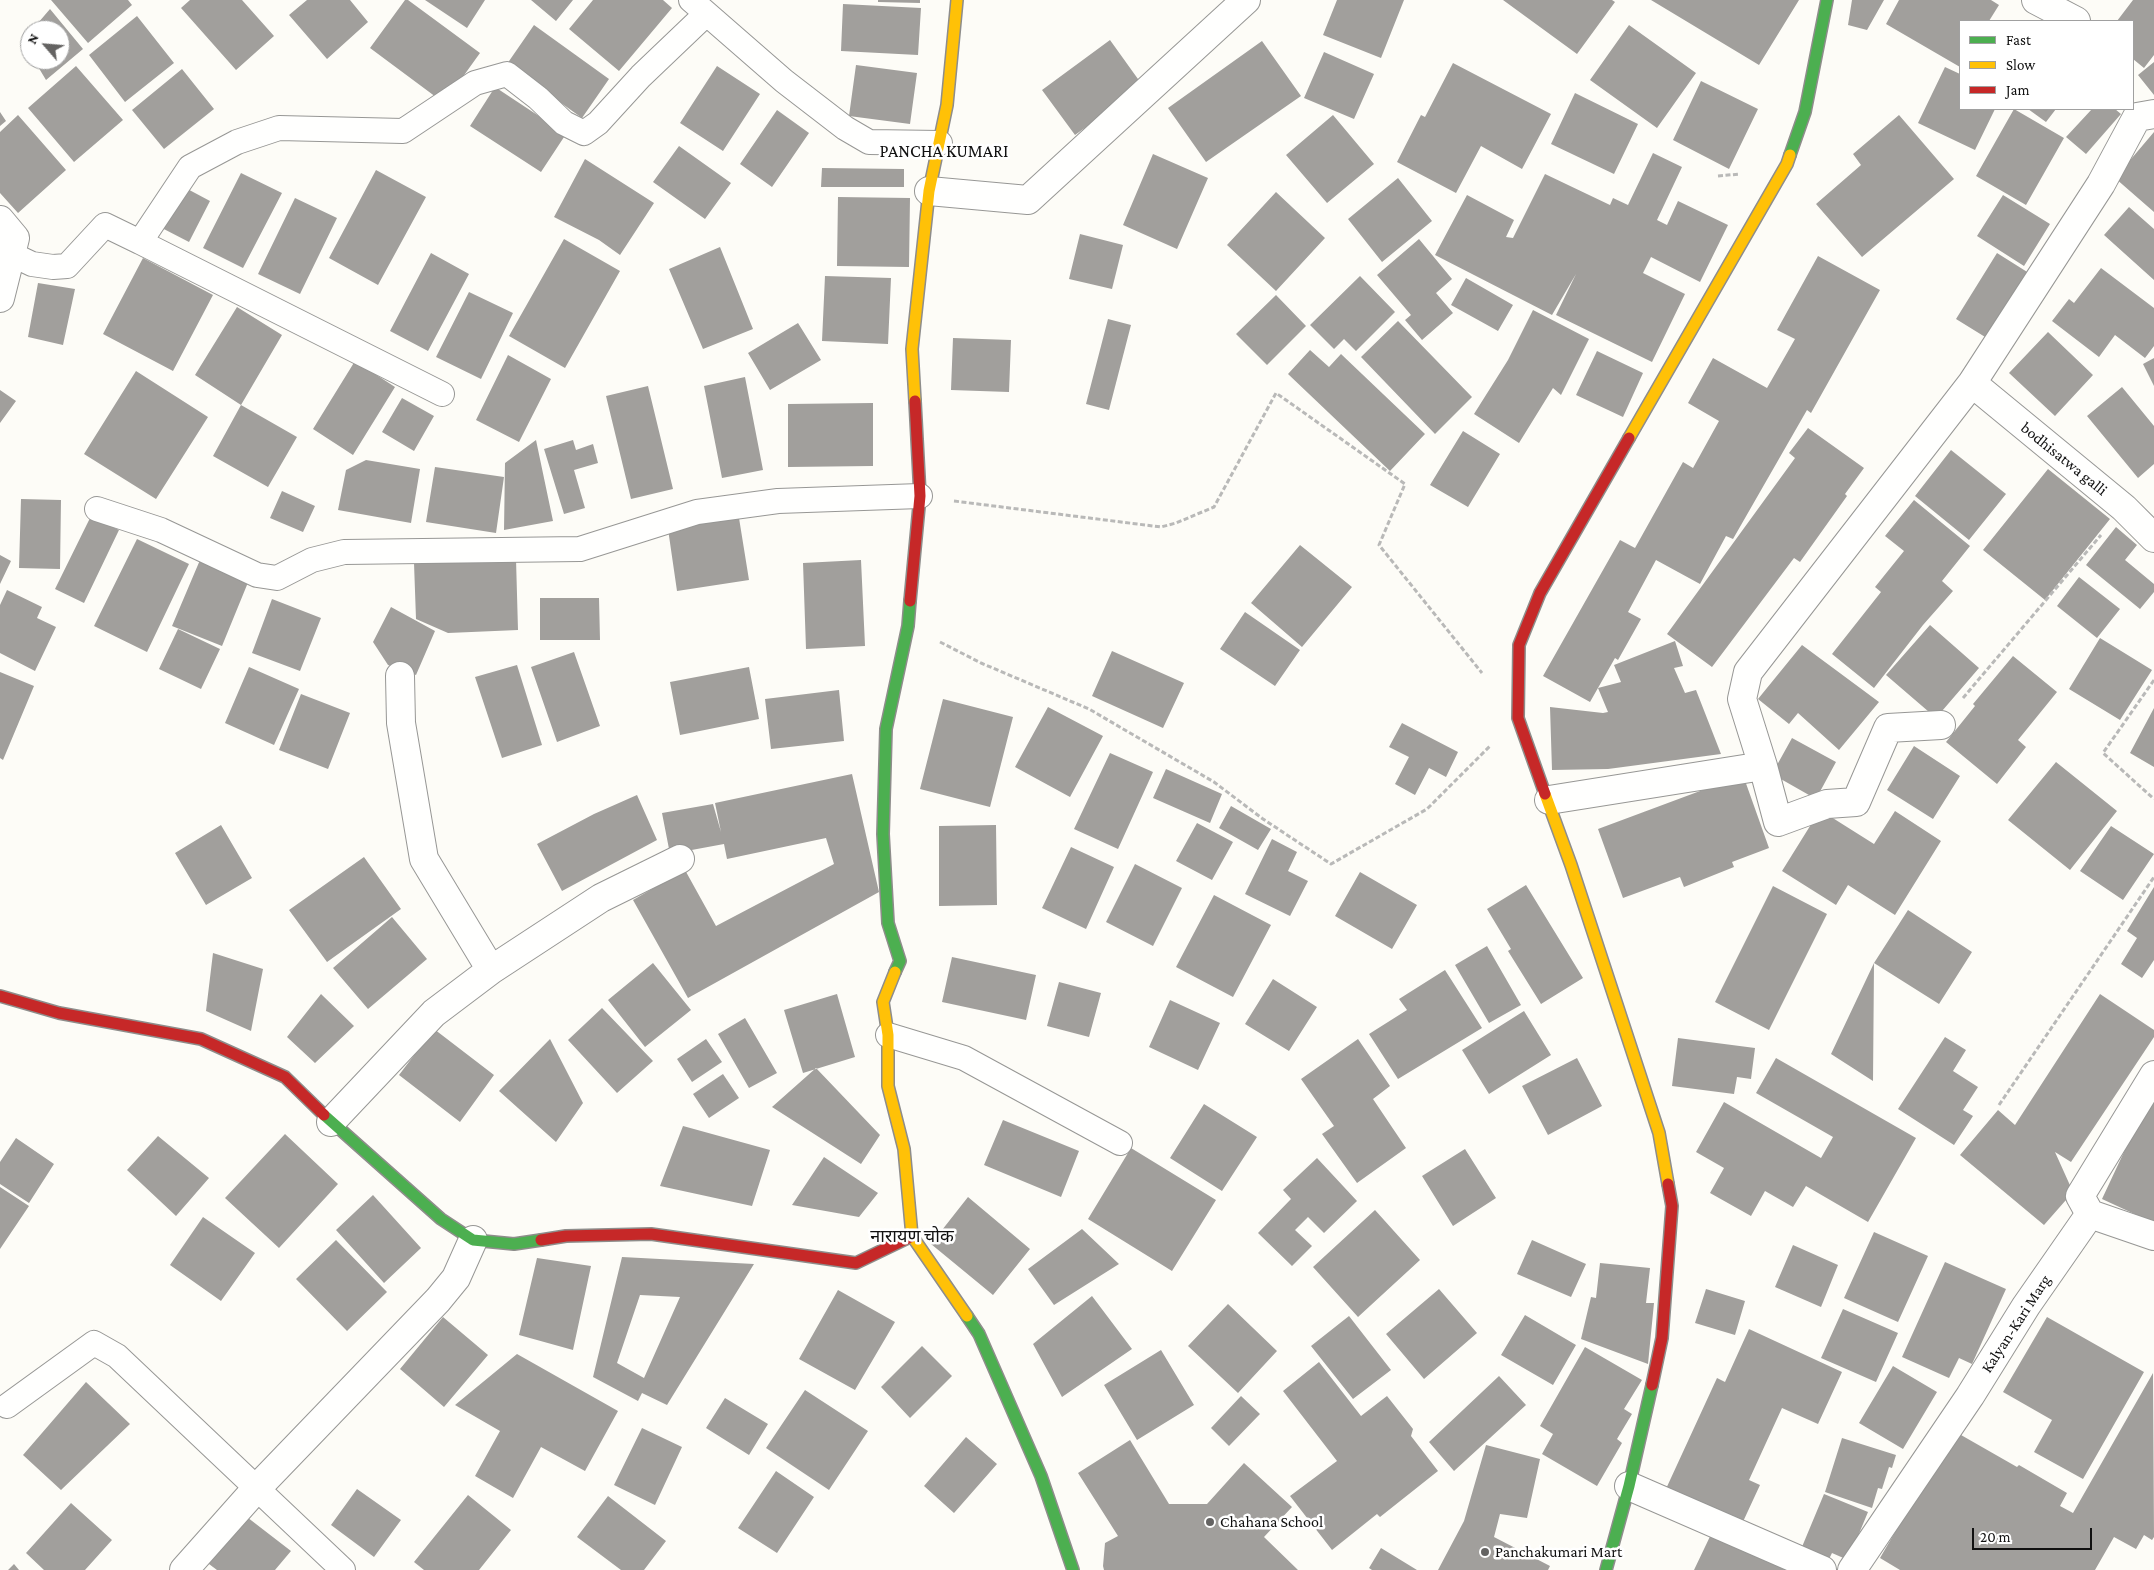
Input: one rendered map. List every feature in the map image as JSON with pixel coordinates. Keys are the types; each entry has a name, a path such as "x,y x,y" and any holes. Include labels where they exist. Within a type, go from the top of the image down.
{"street":[{"path":"957,0 947,105 928,191 912,348 920,496 908,626 886,729 883,834 888,923 900,961 883,1002 888,1035 888,1086 904,1149 912,1236 979,1334 1041,1476 1073,1570"},
{"path":"928,191 1028,200 1246,0"},
{"path":"1606,1570 1629,1486 1662,1338 1672,1206 1659,1133 1549,800 1518,718 1519,645 1540,593 1787,164 1805,112 1828,0"},
{"path":"2036,0 2074,20"},
{"path":"1941,724 1888,728 1856,802 1827,804 1778,822 1742,700 1748,672 1972,382 2101,184 2137,116 2154,114"},
{"path":"0,220 15,238 0,298"},
{"name":"bodhisatwa galli","path":"1972,382 2124,508 2154,538"},
{"path":"400,676 401,723 424,859 491,970"},
{"path":"1549,800 1763,766"},
{"path":"331,1122 434,1013 491,970 601,898 680,859"},
{"path":"0,996 59,1014 200,1039 285,1077 331,1122 440,1219 473,1240 514,1244 566,1236 651,1234 856,1262 912,1236"},
{"path":"2154,1075 2080,1196 2090,1214 2154,1236"},
{"name":"Kalyan-Kari Marg","path":"1852,1570 1970,1396 2026,1306 2090,1214"},
{"path":"184,1570 256,1489 438,1300 456,1278 473,1240"},
{"path":"1629,1486 1822,1570"},
{"path":"1860,1570 1868,1564 1878,1570"}],"lane":[{"path":"140,242 190,167 237,142 279,128 402,131 475,83 507,74 538,98 564,123 584,133 598,123 641,76 698,7 784,81 845,128 869,142 940,143"},
{"path":"11,254 32,264 52,267 67,266 105,226 442,394"},
{"path":"97,510 161,530 257,575 277,578 312,560 344,552 580,549 698,512 778,501 920,496"},
{"path":"888,1035 964,1058 1120,1143"},
{"path":"7,1406 94,1343 117,1356 343,1570"}],"path":[{"path":"908,626 981,663 1089,709 1214,782 1263,819 1331,864 1427,809 1518,718 1379,545 1404,484 1276,393 1214,507 1161,527 920,496"},
{"path":"1941,724 2124,508"},
{"path":"2154,680 2103,753 2154,799"},
{"path":"1999,1105 2154,877"}],"building":[{"path":"51,0 128,0 132,5 88,43"},
{"path":"190,0 242,0 274,36 236,70 181,8"},
{"path":"307,0 350,0 368,22 327,59 289,15"},
{"path":"405,0 408,0 480,53 444,103 370,48"},
{"path":"425,0 485,0 467,28"},
{"path":"531,0 573,0 556,21"},
{"path":"593,0 663,0 672,8 619,71 569,29"},
{"path":"878,0 920,0 920,3 878,2"},
{"path":"1337,0 1404,0 1381,58 1323,35"},
{"path":"1503,0 1612,0 1615,2 1577,54"},
{"path":"1651,0 1799,0 1759,65"},
{"path":"1852,0 1884,0 1867,30 1848,25"},
{"path":"1899,0 1991,0 1999,5 1990,20 1959,20 1959,66 1886,24"},
{"path":"2133,0 2154,0 2154,55 2144,68 2134,60 2134,20 2118,20"},
{"path":"843,4 921,8 918,55 841,51"},
{"path":"50,9 59,20 41,20"},
{"path":"137,16 174,63 125,102 89,55"},
{"path":"534,25 609,79 582,118 507,64"},
{"path":"1629,25 1696,73 1657,128 1590,80"},
{"path":"70,33 83,49 70,60"},
{"path":"1110,40 1143,86 1075,135 1042,90"},
{"path":"1262,41 1301,96 1206,162 1168,108"},
{"path":"1324,52 1374,74 1354,119 1304,98"},
{"path":"2154,62 2154,95 2138,75"},
{"path":"1453,63 1551,114 1522,169 1481,146 1456,193 1397,162 1421,115 1425,117"},
{"path":"856,65 917,73 910,124 849,116"},
{"path":"76,66 123,120 74,162 28,108"},
{"path":"717,66 760,94 723,151 680,123"},
{"path":"1945,67 1959,74 1959,110 1995,110 1975,150 1918,123"},
{"path":"182,69 214,109 164,149 132,110"},
{"path":"40,70 58,70 46,80"},
{"path":"1701,81 1758,109 1729,169 1673,140"},
{"path":"495,87 566,134 541,172 470,126"},
{"path":"1575,93 1638,124 1614,174 1551,144"},
{"path":"777,110 809,133 772,187 740,164"},
{"path":"2013,110 2064,138 2026,205 1976,176"},
{"path":"2029,110 2055,110 2046,122"},
{"path":"2091,110 2116,110 2121,114 2086,154 2066,137"},
{"path":"0,112 6,121 0,126"},
{"path":"18,115 66,170 18,213 0,193 0,132"},
{"path":"1333,115 1374,164 1327,203 1286,155"},
{"path":"1899,115 1954,179 1862,257 1816,204 1861,165 1853,154"},
{"path":"2154,132 2154,212 2115,178"},
{"path":"679,146 731,183 705,219 653,182"},
{"path":"1653,153 1682,167 1657,220 1667,225 1678,201 1728,225 1700,282 1651,257 1643,273 1685,294 1652,362 1556,315 1576,274 1552,315 1435,255 1467,195 1514,220 1506,237 1513,238 1545,174 1610,205 1613,198 1628,205"},
{"path":"1153,154 1208,178 1177,249 1123,225"},
{"path":"585,159 654,203 620,255 599,240 554,217"},
{"path":"822,168 904,169 904,187 821,187"},
{"path":"376,170 426,197 378,285 329,258"},
{"path":"241,173 282,193 243,268 203,248"},
{"path":"1398,178 1432,221 1382,262 1348,219"},
{"path":"180,185 210,201 189,242 158,226"},
{"path":"1276,192 1325,238 1276,291 1227,245"},
{"path":"2003,195 2050,224 2024,266 1977,236"},
{"path":"838,197 910,198 909,267 837,266"},
{"path":"295,198 337,218 300,294 258,274"},
{"path":"2129,207 2154,229 2154,280 2104,235"},
{"path":"1080,234 1123,245 1112,289 1069,279"},
{"path":"564,239 620,271 565,368 509,336"},
{"path":"1419,239 1452,279 1436,293 1453,313 1422,340 1405,320 1411,315 1377,275"},
{"path":"720,247 753,329 703,349 669,269"},
{"path":"431,253 469,274 428,351 390,331"},
{"path":"1997,253 2032,275 1990,340 1956,319"},
{"path":"1818,256 1880,290 1811,413 1807,410 1733,539 1726,536 1700,584 1656,560 1628,612 1641,619 1618,660 1615,658 1590,702 1543,676 1620,540 1635,548 1683,462 1693,468 1719,421 1688,403 1713,358 1767,388 1795,339 1777,330"},
{"path":"143,258 213,295 173,371 103,334"},
{"path":"2101,268 2154,308 2154,346 2145,358 2115,335 2099,357 2052,321 2069,299 2074,303"},
{"path":"825,276 891,278 888,344 822,341"},
{"path":"1360,276 1395,312 1356,351 1344,339 1334,349 1310,325"},
{"path":"1466,278 1513,305 1498,331 1451,305"},
{"path":"38,283 75,289 63,345 28,337"},
{"path":"469,292 513,313 481,379 436,357"},
{"path":"1276,295 1306,326 1267,365 1236,334"},
{"path":"237,307 282,335 241,405 195,375"},
{"path":"1533,310 1589,339 1561,395 1553,388 1519,443 1474,414 1508,360"},
{"path":"1108,319 1131,325 1109,410 1086,404"},
{"path":"1398,321 1472,397 1435,434 1361,357"},
{"path":"798,323 821,360 770,390 748,353"},
{"path":"2048,332 2093,375 2055,416 2009,373"},
{"path":"953,338 1011,340 1009,392 951,390"},
{"path":"1310,350 1329,367 1341,354 1425,434 1390,471 1288,374"},
{"path":"1597,351 1643,373 1623,417 1576,395"},
{"path":"508,355 551,379 519,442 476,420"},
{"path":"2154,358 2154,386 2143,364"},
{"path":"355,361 395,387 353,455 313,429"},
{"path":"136,371 208,417 156,499 84,454"},
{"path":"745,377 763,470 722,478 704,386"},
{"path":"648,386 673,489 631,499 606,396"},
{"path":"2122,387 2154,426 2154,464 2138,478 2087,416"},
{"path":"0,390 16,401 0,423"},
{"path":"402,398 434,416 414,451 382,432"},
{"path":"873,403 873,466 788,467 788,404"},
{"path":"241,405 297,437 268,487 213,456"},
{"path":"1808,428 1864,468 1845,494 1847,496 1800,562 1794,558 1712,667 1667,634 1795,458 1789,453"},
{"path":"1463,431 1500,454 1468,507 1430,485"},
{"path":"536,440 553,521 504,530 505,463"},
{"path":"573,440 576,450 593,444 598,463 574,470 585,508 564,514 544,449"},
{"path":"1951,450 2006,494 1969,540 1915,496"},
{"path":"366,460 420,469 411,523 338,510 346,470"},
{"path":"435,467 504,477 496,533 426,522"},
{"path":"2048,469 2110,519 2045,600 1983,550"},
{"path":"282,491 315,506 303,532 270,518"},
{"path":"21,499 61,500 60,569 19,568"},
{"path":"1914,500 1970,546 1942,581 1953,591 1923,625 1874,688 1832,654 1881,592 1875,587 1904,551 1885,536"},
{"path":"91,516 119,530 84,603 55,589"},
{"path":"739,518 749,580 677,591 668,529"},
{"path":"2116,527 2137,545 2125,560 2154,584 2154,592 2140,609 2086,565"},
{"path":"137,539 189,564 147,652 94,626"},
{"path":"1300,545 1352,587 1302,647 1251,603"},
{"path":"0,555 11,561 0,584"},
{"path":"516,559 518,630 448,633 416,619 414,563"},
{"path":"200,560 249,580 222,646 172,626"},
{"path":"861,560 865,646 806,649 803,563"},
{"path":"2079,577 2120,609 2097,638 2057,606"},
{"path":"7,590 42,607 37,618 56,627 35,671 0,653 0,605"},
{"path":"540,598 599,598 600,640 540,640"},
{"path":"272,599 321,618 300,671 252,653"},
{"path":"391,607 435,631 416,675 388,665 373,642"},
{"path":"1245,612 1300,650 1275,686 1220,649"},
{"path":"1930,625 1979,668 1936,718 1886,675"},
{"path":"178,629 220,649 201,689 159,669"},
{"path":"2100,638 2152,670 2120,720 2069,689"},
{"path":"1675,641 1683,666 1674,668 1685,693 1696,690 1721,754 1608,769 1552,770 1550,707 1608,712 1598,688 1621,682 1614,665"},
{"path":"1802,645 1879,702 1839,750 1798,713 1789,724 1758,699"},
{"path":"1112,651 1184,683 1163,728 1092,696"},
{"path":"574,652 600,726 557,742 531,667"},
{"path":"2013,656 2057,692 2018,740 2026,747 1997,784 1946,742 1975,706 1973,704"},
{"path":"517,665 542,745 502,758 475,677"},
{"path":"249,667 299,689 274,745 225,723"},
{"path":"749,667 759,719 680,735 670,682"},
{"path":"0,672 34,686 3,760 0,758"},
{"path":"839,690 844,741 771,749 765,699"},
{"path":"301,694 350,713 328,769 279,750"},
{"path":"943,699 1013,717 990,807 920,789"},
{"path":"1048,707 1103,736 1070,797 1015,767"},
{"path":"2154,708 2154,767 2130,753"},
{"path":"1402,723 1458,752 1446,777 1429,768 1415,795 1395,784 1409,757 1389,747"},
{"path":"1792,738 1836,762 1816,799 1772,774"},
{"path":"1914,746 1960,776 1933,819 1887,790"},
{"path":"1110,753 1153,772 1118,849 1074,829"},
{"path":"2056,762 2117,811 2070,870 2008,820"},
{"path":"1166,769 1222,794 1210,823 1153,798"},
{"path":"852,774 879,892 688,998 633,900 685,870 716,926 834,864 826,838 727,859 724,844 670,854 662,813 713,804 721,832 715,803"},
{"path":"1743,775 1769,848 1732,862 1734,867 1684,887 1680,877 1623,898 1598,829"},
{"path":"637,795 657,840 562,891 537,844 594,814"},
{"path":"1231,806 1271,829 1258,850 1219,828"},
{"path":"1820,810 1874,844 1895,811 1941,841 1895,915 1848,885 1836,905 1782,871"},
{"path":"1197,823 1233,842 1212,880 1176,861"},
{"path":"221,825 252,878 206,905 175,853"},
{"path":"996,825 997,905 939,906 939,826"},
{"path":"2111,826 2154,854 2123,900 2080,871"},
{"path":"1272,839 1297,852 1288,871 1308,881 1290,916 1245,894"},
{"path":"1071,847 1114,867 1086,929 1042,908"},
{"path":"364,857 401,909 327,962 289,910"},
{"path":"1135,864 1182,888 1153,946 1106,922"},
{"path":"1360,872 1417,905 1392,949 1335,916"},
{"path":"1526,885 1583,978 1541,1004 1508,951 1511,949 1487,909"},
{"path":"1773,886 1827,914 1769,1030 1715,1002"},
{"path":"2154,887 2154,960 2142,978 2121,964 2137,938 2127,931"},
{"path":"1214,895 1271,925 1233,997 1176,967"},
{"path":"1908,910 1972,952 1939,1004 1874,963"},
{"path":"392,917 427,959 368,1009 333,968"},
{"path":"1487,946 1521,1005 1489,1023 1455,965"},
{"path":"213,953 263,969 251,1031 206,1011"},
{"path":"952,957 1036,975 1026,1020 942,1002"},
{"path":"653,963 691,1010 645,1047 608,1000"},
{"path":"1874,963 1873,1081 1831,1054"},
{"path":"1445,970 1482,1028 1398,1079 1369,1034 1407,1010 1399,999"},
{"path":"1273,979 1317,1007 1289,1051 1245,1024"},
{"path":"1059,982 1101,993 1089,1037 1047,1026"},
{"path":"321,994 354,1026 315,1063 287,1037"},
{"path":"837,994 855,1057 803,1073 784,1010"},
{"path":"2100,994 2154,1030 2154,1037 2071,1162 2055,1152 2073,1192 2044,1225 1960,1155 1998,1110 2015,1125"},
{"path":"1170,1000 1220,1023 1198,1070 1149,1047"},
{"path":"602,1008 653,1061 617,1093 568,1040"},
{"path":"1524,1011 1551,1055 1489,1094 1462,1050"},
{"path":"745,1018 777,1073 749,1088 718,1034"},
{"path":"434,1029 494,1075 460,1122 399,1075"},
{"path":"1945,1037 1966,1050 1953,1071 1978,1087 1963,1110 1973,1116 1954,1145 1898,1109"},
{"path":"1678,1038 1755,1048 1751,1079 1737,1077 1734,1094 1672,1086"},
{"path":"550,1039 583,1103 556,1142 499,1091"},
{"path":"706,1039 722,1062 692,1082 677,1059"},
{"path":"1358,1039 1390,1086 1373,1099 1406,1148 1357,1183 1322,1134 1334,1126 1301,1079"},
{"path":"1577,1058 1602,1106 1548,1135 1522,1086"},
{"path":"1776,1058 1916,1138 1868,1222 1806,1186 1793,1207 1765,1191 1751,1216 1710,1193 1724,1168 1696,1152 1724,1102 1821,1158 1833,1137 1756,1093"},
{"path":"816,1068 880,1135 861,1164 772,1107"},
{"path":"723,1074 739,1098 709,1118 693,1094"},
{"path":"2152,1092 2154,1093 2154,1223 2102,1199"},
{"path":"1204,1104 1257,1137 1222,1191 1170,1158"},
{"path":"1003,1120 1079,1151 1061,1197 984,1165"},
{"path":"683,1126 770,1150 752,1206 660,1186"},
{"path":"285,1134 338,1184 279,1248 225,1198"},
{"path":"158,1136 209,1178 176,1216 127,1170"},
{"path":"16,1138 54,1164 29,1203 0,1184 0,1162"},
{"path":"1131,1148 1216,1200 1172,1271 1088,1219"},
{"path":"1465,1149 1496,1198 1453,1226 1422,1176"},
{"path":"824,1157 878,1193 859,1217 792,1205"},
{"path":"1317,1158 1357,1201 1324,1233 1308,1217 1295,1230 1312,1246 1292,1266 1258,1233 1291,1199 1283,1190"},
{"path":"0,1187 29,1206 0,1249"},
{"path":"373,1195 421,1248 384,1283 336,1230"},
{"path":"968,1197 1030,1249 993,1295 931,1244"},
{"path":"1375,1210 1420,1260 1358,1317 1313,1267"},
{"path":"203,1217 255,1253 221,1301 170,1265"},
{"path":"1082,1229 1119,1264 1054,1305 1028,1269"},
{"path":"1874,1232 1928,1256 1898,1322 1844,1298"},
{"path":"336,1240 387,1292 347,1331 296,1279"},
{"path":"1532,1240 1586,1264 1571,1297 1517,1274"},
{"path":"1793,1245 1838,1265 1821,1307 1775,1287"},
{"path":"622,1257 754,1264 667,1405 642,1393 638,1401 593,1377","holes":["640,1295 680,1297 644,1378 617,1363"]},
{"path":"537,1258 591,1266 573,1350 519,1335"},
{"path":"1945,1262 2006,1289 1972,1364 1959,1358 1949,1378 1902,1357"},
{"path":"1600,1263 1650,1268 1646,1303 1654,1303 1648,1364 1581,1339 1591,1297 1596,1298"},
{"path":"1439,1289 1477,1333 1424,1379 1386,1334"},
{"path":"1706,1289 1745,1301 1735,1335 1695,1323"},
{"path":"838,1290 895,1322 855,1390 799,1359"},
{"path":"1092,1296 1132,1349 1062,1397 1033,1344"},
{"path":"1228,1304 1277,1351 1238,1393 1188,1346"},
{"path":"1843,1309 1898,1333 1876,1382 1821,1358"},
{"path":"1525,1315 1576,1345 1553,1385 1501,1355"},
{"path":"1349,1316 1391,1370 1353,1399 1311,1346"},
{"path":"443,1317 488,1355 444,1407 400,1369"},
{"path":"2047,1317 2144,1372 2083,1479 2034,1452 2052,1420 2003,1392"},
{"path":"1749,1329 1842,1372 1818,1424 1782,1408 1749,1480 1760,1485 1741,1526 1665,1491 1717,1378 1725,1382"},
{"path":"922,1346 952,1376 910,1418 881,1387"},
{"path":"1585,1347 1642,1380 1624,1409 1632,1414 1617,1439 1622,1443 1597,1486 1542,1454 1553,1434 1540,1426"},
{"path":"1161,1350 1194,1405 1137,1440 1104,1385"},
{"path":"517,1354 618,1411 585,1471 541,1447 513,1498 475,1476 500,1431 455,1405"},
{"path":"1319,1362 1361,1416 1387,1396 1413,1429 1411,1436 1438,1471 1380,1517 1377,1514 1332,1550 1290,1496 1337,1461 1283,1391"},
{"path":"1893,1366 1937,1392 1903,1449 1859,1423"},
{"path":"2153,1373 2154,1537 2152,1540 2144,1535 2136,1549 2114,1537 2095,1570 1900,1570 1880,1558 1954,1431 2067,1493 2060,1506 2073,1513"},
{"path":"1499,1376 1526,1405 1454,1471 1429,1442"},
{"path":"86,1382 130,1424 61,1490 23,1455"},
{"path":"805,1390 868,1431 829,1490 766,1448"},
{"path":"1241,1396 1260,1414 1229,1446 1211,1428"},
{"path":"725,1398 768,1424 749,1455 706,1428"},
{"path":"642,1428 682,1447 655,1505 614,1485"},
{"path":"966,1437 997,1464 954,1513 924,1486"},
{"path":"1842,1438 1896,1455 1892,1468 1889,1467 1882,1489 1878,1488 1872,1508 1825,1492"},
{"name":"Chahana School","path":"1130,1440 1169,1504 1207,1504 1244,1463 1292,1507 1264,1537 1298,1570 1104,1570 1105,1543 1118,1536 1078,1473"},
{"path":"1486,1445 1540,1459 1527,1518 1500,1514 1494,1537 1550,1566 1548,1570 1438,1570 1464,1521"},
{"path":"776,1471 814,1497 777,1553 738,1528"},
{"path":"357,1489 401,1520 374,1557 331,1525"},
{"path":"1824,1494 1868,1512 1848,1560 1832,1553 1826,1565 1799,1554"},
{"path":"468,1495 511,1530 479,1570 424,1570 414,1562"},
{"path":"608,1496 666,1541 644,1570 621,1570 577,1537"},
{"path":"71,1503 112,1540 85,1570 44,1570 26,1553"},
{"path":"243,1514 291,1551 275,1570 217,1570 205,1561"},
{"path":"1715,1526 1809,1570 1694,1570"},
{"path":"1381,1548 1417,1570 1372,1570 1369,1568"},
{"path":"14,1564 19,1570 8,1570"}],"traffic: fast":[{"path":"1790,155 1805,112 1827,0"},
{"path":"895,972 900,961 888,923 883,834 886,729 908,626 910,601"},
{"path":"324,1115 441,1219 473,1240 514,1244 541,1240"},
{"path":"967,1316 979,1334 1041,1476 1073,1570"},
{"path":"1606,1570 1629,1486 1652,1385"}],"traffic: slow":[{"path":"915,401 912,349 929,191 947,105 957,0"},
{"path":"1629,438 1787,164 1790,155"},
{"path":"1545,794 1571,865 1659,1133 1668,1184"},
{"path":"895,972 883,1002 888,1035 888,1086 904,1149 912,1236 967,1316"}],"traffic: jam":[{"path":"910,601 920,496 915,401"},
{"path":"1545,794 1518,718 1519,645 1540,593 1629,438"},
{"path":"0,996 59,1013 201,1039 285,1077 324,1115"},
{"path":"1652,1385 1662,1338 1672,1206 1668,1184"},
{"path":"541,1240 566,1236 651,1234 856,1263 912,1236"}],"place":[{"name":"Chahana School","path":"1210,1522"},
{"name":"Panchakumari Mart","path":"1485,1552"}],"district":[{"name":"PANCHA KUMARI","path":"944,151"},
{"name":"नारायण चोक","path":"912,1236"}]}
